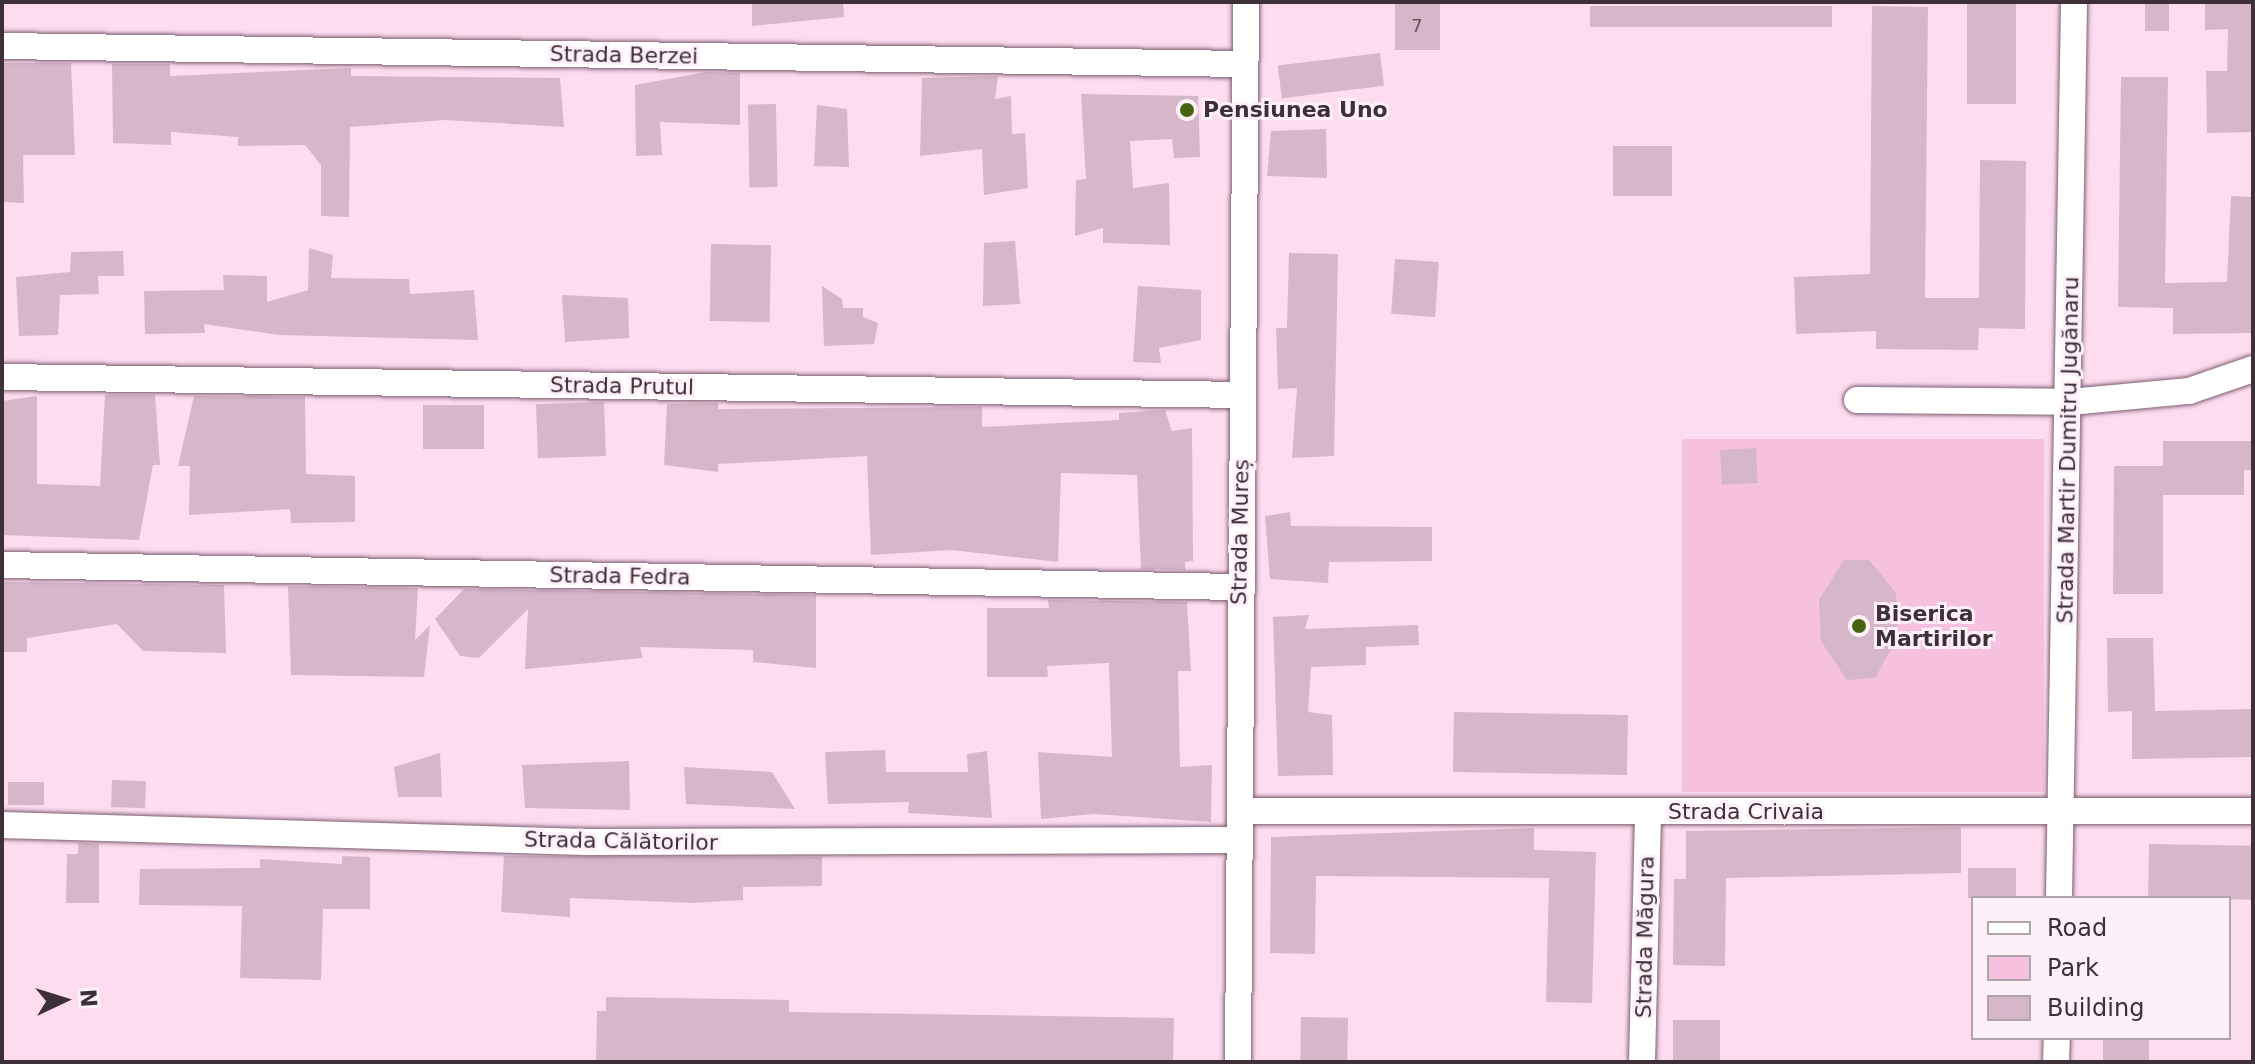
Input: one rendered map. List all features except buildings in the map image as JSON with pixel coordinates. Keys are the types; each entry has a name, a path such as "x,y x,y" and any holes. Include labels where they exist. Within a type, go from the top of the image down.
{"street":[{"name":"Strada Mureș","path":"1238,1062 1239,587 1246,2"},
{"name":"Strada Martir Dumitru Jugănaru","path":"2059,896 2070,402 2074,2"},
{"name":"Strada Berzei","path":"2,46 1245,64"},
{"path":"1857,400 2070,402 2189,391 2253,369"},
{"name":"Strada Prutul","path":"2,377 1243,395"},
{"name":"Strada Fedra","path":"2,565 1239,587"},
{"name":"Strada Crivaia","path":"1240,811 2253,811"},
{"name":"Strada Măgura","path":"1642,1062 1648,813"},
{"name":"Strada Călătorilor","path":"2,825 586,842 1239,840"},
{"path":"2056,1062 2057,1040"}],"green space":[{"path":"1682,439 2044,439 2044,792 1682,792"}],"place":[{"name":"Pensiunea Uno","path":"1187,110"},
{"name":"Biserica Martirilor","path":"1859,626"}]}
